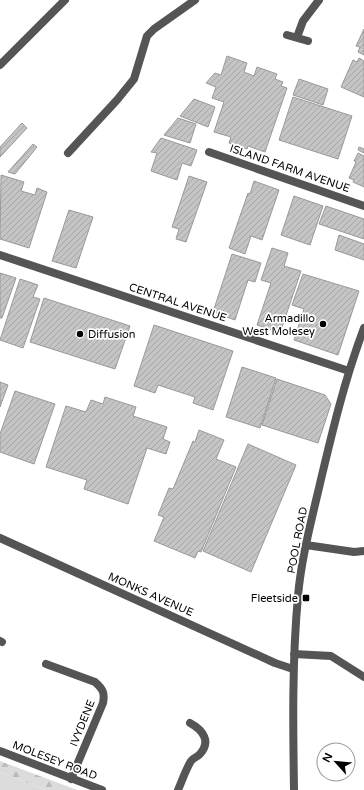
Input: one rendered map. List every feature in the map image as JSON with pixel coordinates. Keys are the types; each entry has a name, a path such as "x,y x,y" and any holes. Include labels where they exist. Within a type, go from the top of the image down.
{"street":[{"path":"0,65 65,0"},
{"path":"68,153 117,100 134,79 147,36 154,29 195,0"},
{"path":"297,37 303,21 319,0"},
{"path":"287,35 308,41"},
{"name":"ISLAND FARM AVENUE","path":"209,152 364,206"},
{"name":"CENTRAL AVENUE","path":"0,255 349,371"},
{"name":"POOL ROAD","path":"294,790 292,670 298,594 306,545 324,465 349,371 362,339 364,328"},
{"name":"MONKS AVENUE","path":"0,538 292,670"},
{"path":"306,545 354,552 364,551"},
{"path":"294,654 331,656 364,677"},
{"name":"IVYDENE","path":"46,664 96,682 102,687 104,695 103,703 71,779"},
{"path":"178,790 192,760 200,755 206,738 203,733 190,722"},
{"name":"MOLESEY ROAD","path":"0,751 102,790"}],"green space":[{"path":"0,761 77,790 45,790 0,772"},
{"path":"0,772 45,790 0,790"}],"building":[{"path":"364,29 364,55 358,52 360,47 356,46"},
{"path":"227,56 247,63 244,72 254,76 257,67 277,74 275,79 283,82 281,86 287,88 265,152 248,146 247,149 229,143 231,137 214,132 224,102 212,98 216,87 206,83 215,73 221,75"},
{"path":"359,58 364,61 364,97 341,87 353,60 357,62"},
{"path":"299,79 328,89 323,105 293,95"},
{"path":"293,97 352,116 338,159 279,140"},
{"path":"194,99 215,107 208,127 180,116"},
{"path":"178,118 196,124 190,143 164,135"},
{"path":"22,123 27,128 0,157 0,147"},
{"path":"161,138 197,150 191,166 182,163 177,180 151,171 157,153 151,152"},
{"path":"33,144 37,147 15,174 8,172"},
{"path":"359,147 364,149 364,153 358,150"},
{"path":"358,153 364,156 364,187 353,182 354,180 349,178"},
{"path":"1,175 24,182 21,191 35,195 37,188 47,192 29,248 0,239"},
{"path":"189,176 207,182 186,242 176,239 179,229 172,227"},
{"path":"254,181 279,190 262,240 251,236 245,254 229,248 248,193 250,194"},
{"path":"294,196 323,206 310,245 281,235"},
{"path":"326,206 364,219 364,239 319,224"},
{"path":"69,210 93,217 76,268 52,261"},
{"path":"339,235 364,244 364,260 335,250"},
{"path":"272,248 288,253 284,266 301,271 280,333 257,325 271,283 261,280"},
{"path":"232,254 261,263 255,282 248,280 235,320 213,312"},
{"path":"0,273 16,278 2,318 0,318"},
{"name":"Armadillo West Molesey","path":"303,274 359,291 338,355 294,340 304,309 292,305"},
{"path":"20,279 38,285 33,297 40,299 23,348 0,340"},
{"name":"Diffusion","path":"44,298 130,326 115,369 30,342"},
{"path":"154,325 233,351 213,410 193,403 195,397 158,385 155,393 134,386"},
{"path":"242,367 276,378 260,428 226,417"},
{"path":"277,379 325,395 331,404 318,443 262,425"},
{"path":"0,382 8,385 0,407"},
{"path":"15,391 55,404 34,464 0,452 0,434"},
{"path":"105,397 136,407 133,416 167,427 163,439 170,442 166,454 147,448 128,504 84,489 87,480 46,467 66,406 86,412 91,400 103,404"},
{"path":"199,430 224,440 216,459 236,467 201,552 198,551 195,558 154,541 164,517 158,515 169,488 173,489"},
{"path":"248,444 296,465 251,572 203,551"}],"place":[{"name":"Armadillo West Molesey","path":"323,324"},
{"name":"Diffusion","path":"80,334"},
{"name":"Fleetside","path":"306,598"}]}
